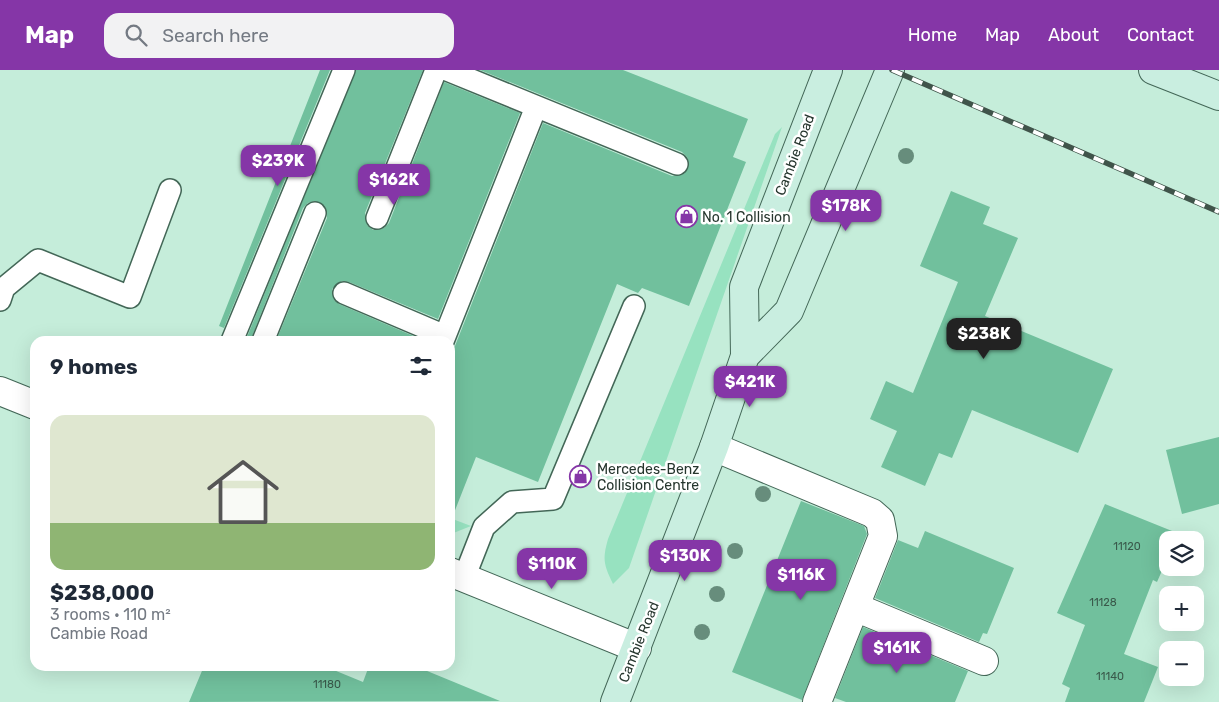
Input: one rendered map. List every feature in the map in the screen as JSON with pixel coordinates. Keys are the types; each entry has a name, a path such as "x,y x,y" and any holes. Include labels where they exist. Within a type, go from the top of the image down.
{"main road":[{"name":"Cambie Road","path":"615,702 714,447 745,356 744,287 828,70"},
{"name":"Cambie Road","path":"745,356 789,311 890,70"},
{"path":"1153,70 1219,96"}],"street":[{"path":"0,391 30,403"},
{"path":"714,447 872,513 880,520 883,536 817,702"},
{"path":"457,575 637,648"},
{"path":"855,607 984,661"}],"lane":[{"path":"234,336 344,70"},
{"path":"377,218 436,70"},
{"path":"447,70 677,164"},
{"path":"445,336 536,107"},
{"path":"0,300 4,288 38,260 130,297 170,190"},
{"path":"264,336 315,213"},
{"path":"344,292 440,336"},
{"path":"457,575 484,527 512,502 553,499 634,306"}],"green space":[{"path":"782,127 629,568 613,584 605,562 608,539 775,134"},
{"path":"455,520 471,526 455,532"}],"building":[{"path":"320,70 330,70 224,328 219,326"},
{"path":"356,70 423,70 365,213 367,225 373,230 384,228 389,223 444,82 520,113 438,319 349,282 342,281 332,289 334,300 339,304 413,336 278,336 327,218 325,206 314,201 308,203 303,208 252,336 247,336"},
{"path":"480,70 623,70 748,119 733,157 746,162 689,306 642,288 638,293 617,284 538,482 476,457 455,510 455,346 543,123 672,176 684,174 689,163 687,157 682,152"},
{"path":"951,191 990,207 983,224 1018,238 985,316 1113,369 1078,453 972,410 952,458 939,453 925,486 881,467 897,431 870,419 886,381 913,393 958,282 920,266"},
{"path":"1219,437 1219,504 1182,514 1166,450"},
{"path":"801,501 864,526 867,534 802,700 732,672"},
{"path":"1105,504 1172,531 1159,531 1160,576 1157,582 1153,580 1124,654 1158,667 1144,702 1065,702 1070,688 1062,684 1085,625 1057,613"},
{"path":"925,531 1014,568 987,634 983,633 979,642 875,598 898,540 918,548"},
{"path":"863,627 968,671 955,702 846,702 835,698"},
{"path":"202,671 336,671 363,682 367,671 427,671 500,701 189,702"}],"railway":[{"path":"892,70 1219,212"}],"place":[{"name":"No. 1 Collision","path":"686,217"},
{"name":"Mercedes-Benz Collision Centre","path":"581,477"}]}
